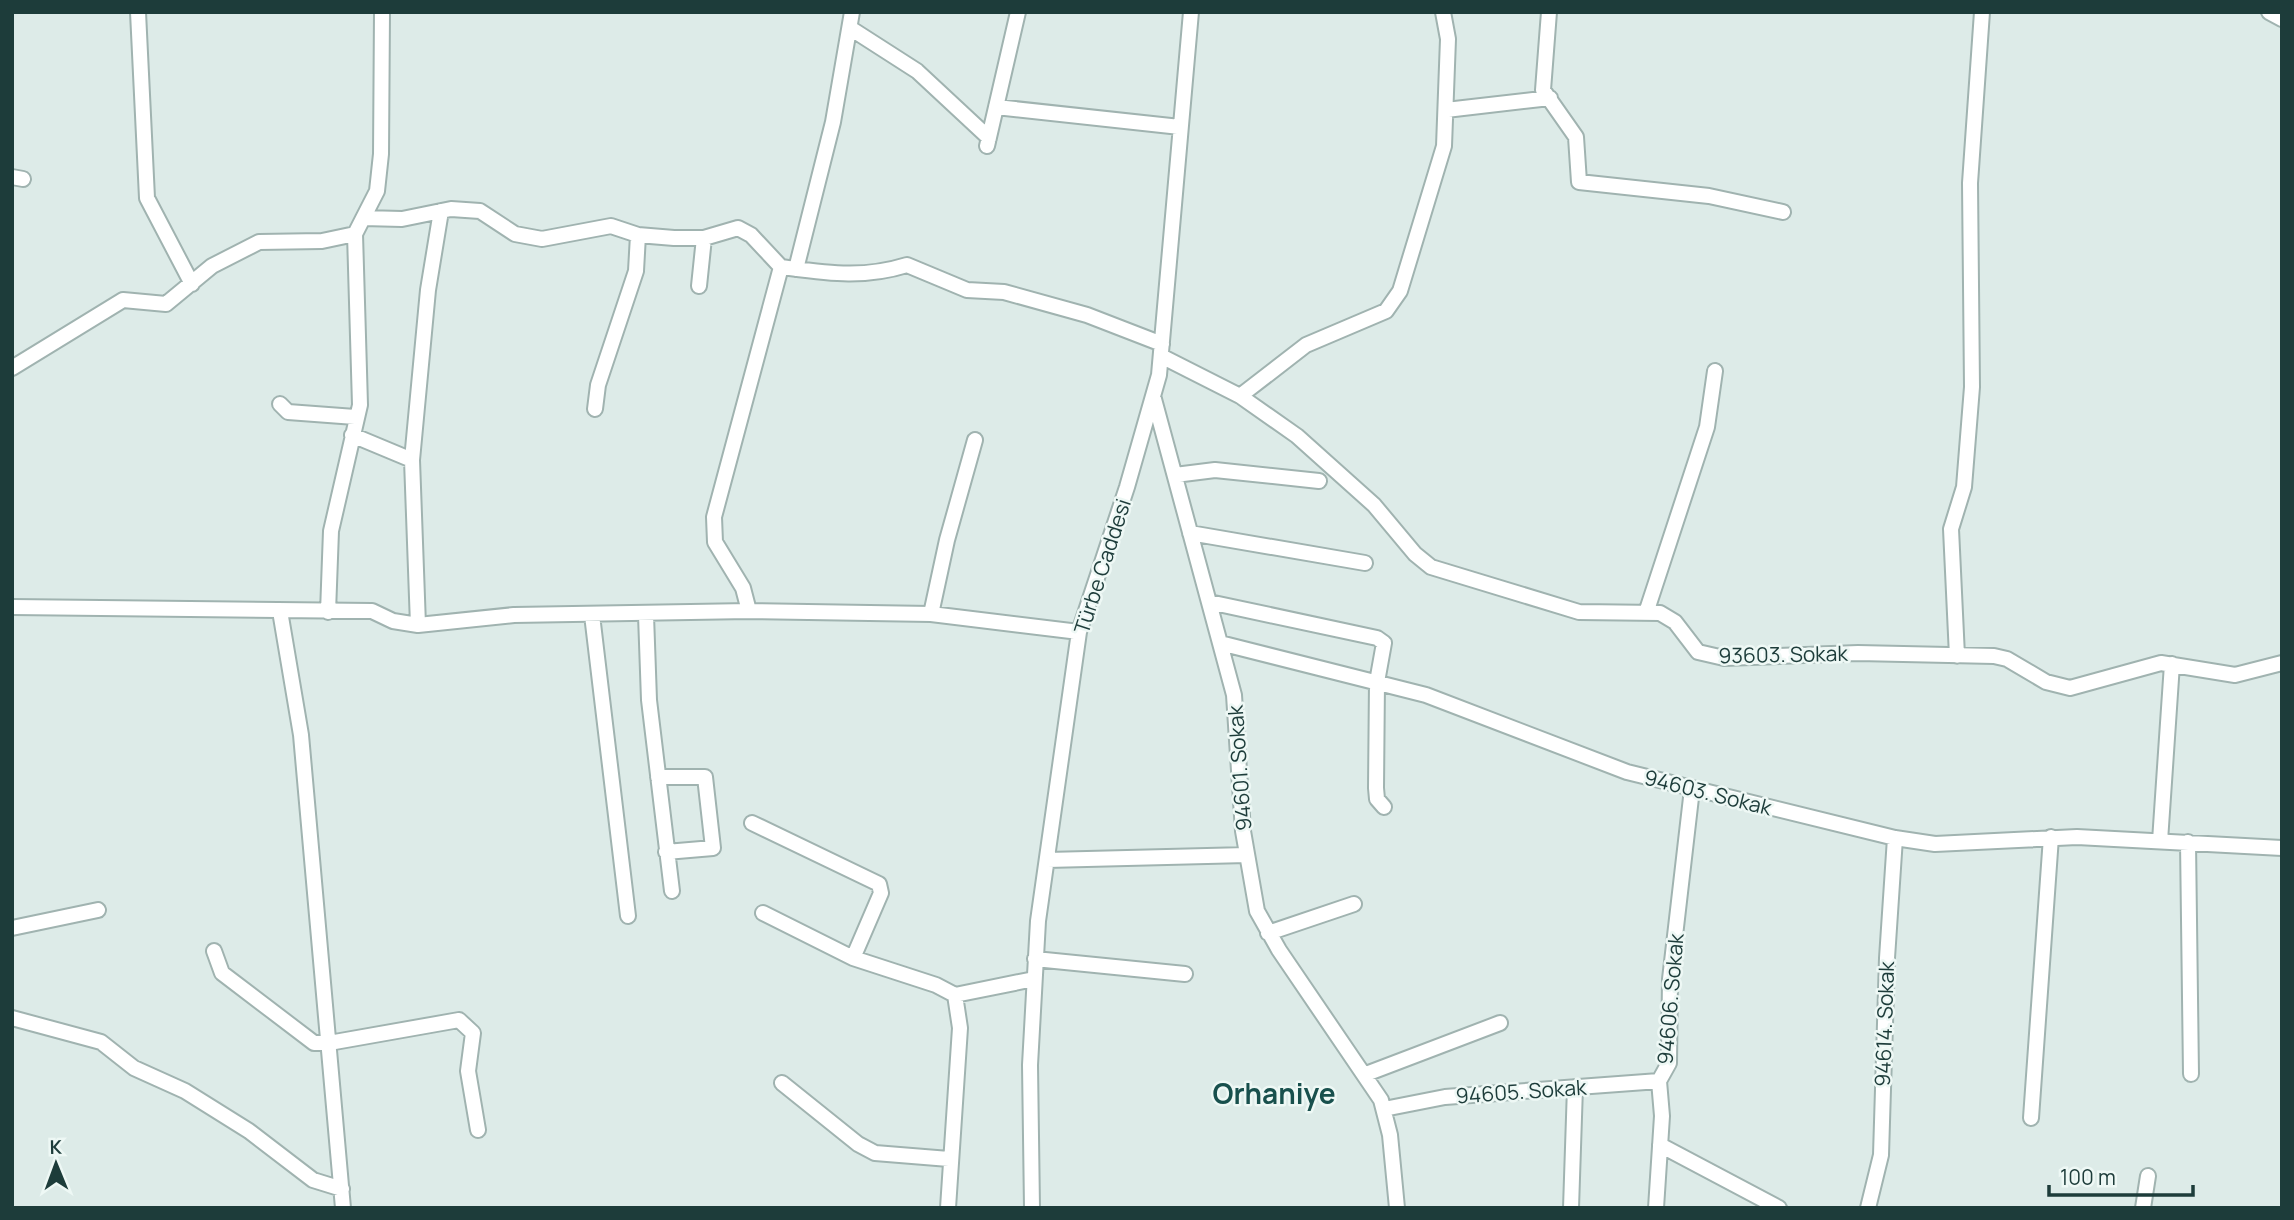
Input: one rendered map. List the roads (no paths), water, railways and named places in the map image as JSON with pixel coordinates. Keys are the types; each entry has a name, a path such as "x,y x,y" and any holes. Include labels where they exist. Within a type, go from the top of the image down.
{"street":[{"path":"138,12 147,198 192,284"},
{"path":"328,612 331,531 355,417 360,405 355,234 377,191 381,154 382,12"},
{"path":"796,269 833,122 852,12"},
{"path":"850,29 917,71 988,142 1018,12"},
{"name":"Türbe Caddesi","path":"1032,1208 1030,1065 1035,959 1047,860 1079,632 1153,397 1161,350 1191,12"},
{"path":"1240,396 1306,345 1386,311 1400,291 1444,146 1448,39 1443,12"},
{"path":"1549,12 1543,90 1576,137 1579,182 1709,196 1783,212"},
{"path":"1957,656 1951,528 1964,487 1972,387 1970,183 1982,12"},
{"path":"2269,12 2282,19"},
{"path":"1446,110 1549,98"},
{"path":"996,107 1180,127"},
{"path":"363,218 402,219 441,211 480,211 515,234 542,239 611,226 638,235 704,238 737,228 751,235 781,267 714,517 715,542 743,588 748,611"},
{"path":"418,625 412,460 428,289 441,211"},
{"path":"12,368 123,300 166,304 212,266 259,242 322,241 355,234"},
{"path":"596,409 598,385 636,271 638,235"},
{"path":"699,286 704,238"},
{"name":"93603. Sokak","path":"781,267 878,274 907,265 967,290 1004,292 1087,315 1161,350 1240,396 1312,449 1374,505 1415,554 1431,567 1579,611 1646,613 1669,617 1698,652 1724,658 1858,653 1983,655 2007,659 2046,682 2070,688 2147,665 2172,664 2235,675 2282,663"},
{"path":"1646,613 1707,427 1715,372"},
{"name":"94601. Sokak","path":"1153,397 1236,708 1247,855 1257,911 1268,933 1366,1074 1384,1109 1390,1135 1397,1208"},
{"path":"280,404 288,412 355,417"},
{"path":"352,435 412,460"},
{"path":"931,614 947,540 975,440"},
{"path":"1175,475 1215,470 1319,481"},
{"path":"1190,533 1365,563"},
{"path":"1209,602 1382,640 1385,647 1377,682 1376,793 1384,807"},
{"path":"12,607 372,611 393,621 418,625 514,615 646,615 748,611 931,614 1079,632"},
{"path":"280,611 300,735 344,1208"},
{"path":"592,615 628,916"},
{"path":"646,615 649,699 672,891"},
{"name":"94603. Sokak","path":"1220,643 1377,682 1466,709 1627,772 1895,838 1934,844 2051,837 2282,848"},
{"path":"2161,841 2172,664"},
{"path":"658,777 705,778 712,848 666,852"},
{"name":"94606. Sokak","path":"1656,1208 1660,1145 1659,1081 1668,1063 1670,979 1692,789"},
{"path":"752,823 879,884 881,893 853,958"},
{"path":"2031,1118 2051,837"},
{"name":"94614. Sokak","path":"1868,1208 1881,1155 1886,958 1895,838"},
{"path":"2188,842 2190,1074"},
{"path":"1047,860 1247,855"},
{"path":"1268,933 1354,904"},
{"path":"12,928 98,910"},
{"path":"763,913 853,958 936,985 955,995 1034,979"},
{"path":"214,951 222,973 314,1043 329,1043 459,1020 473,1033 468,1071 478,1130"},
{"path":"1035,959 1185,974"},
{"path":"947,1208 960,1028 955,995"},
{"path":"12,1018 101,1042 134,1068 185,1091 249,1131 313,1180 342,1189"},
{"path":"1366,1074 1500,1023"},
{"name":"94605. Sokak","path":"1384,1109 1433,1098 1659,1081"},
{"path":"782,1083 858,1144 875,1153 949,1159"},
{"path":"1571,1208 1575,1087"},
{"path":"1660,1145 1779,1208"},
{"path":"2143,1208 2148,1176"}],"district":[{"name":"Orhaniye","path":"1274,1093"}]}
